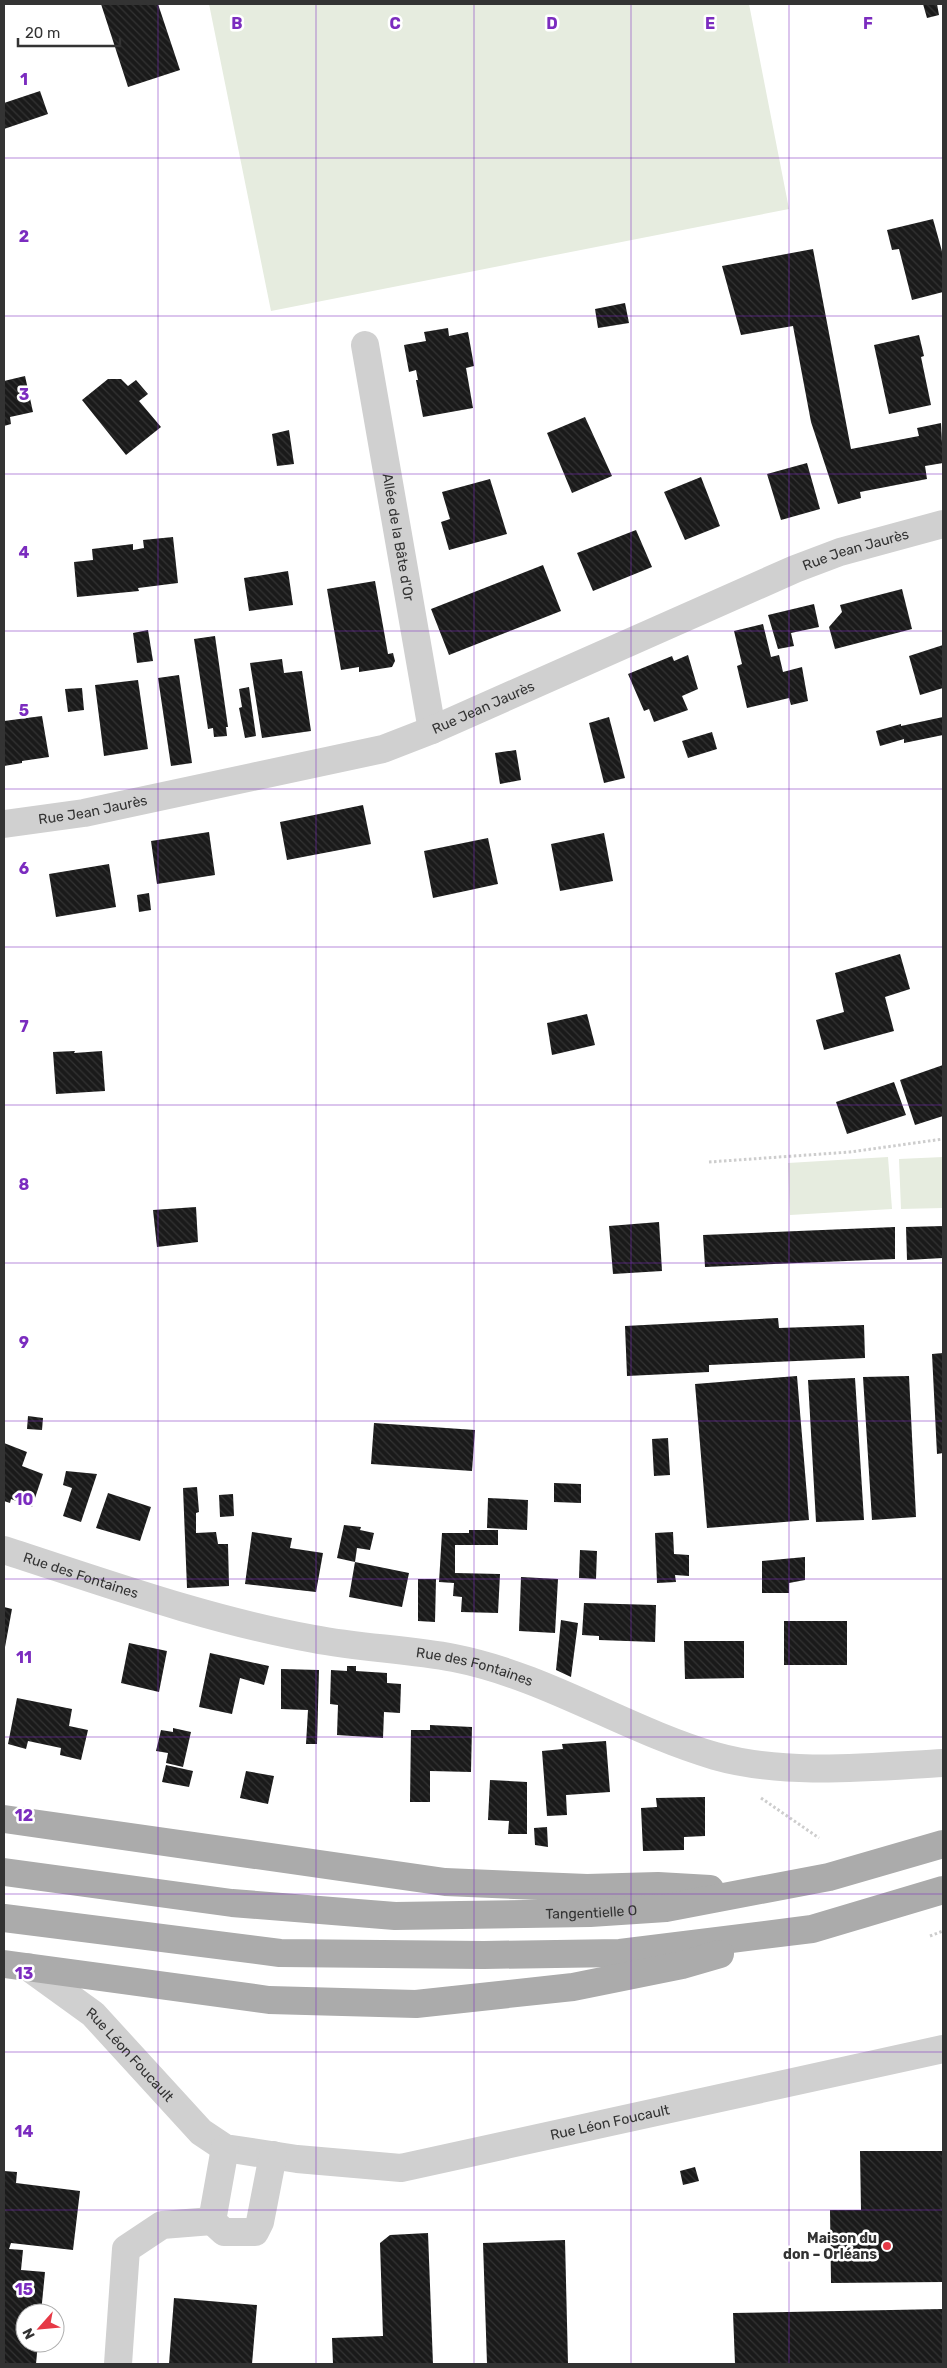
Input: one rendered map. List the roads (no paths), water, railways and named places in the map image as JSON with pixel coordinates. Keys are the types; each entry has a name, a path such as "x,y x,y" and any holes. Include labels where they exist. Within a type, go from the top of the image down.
{"main road":[{"path":"4,1819 445,1882 587,1888 658,1886 752,1891"},
{"name":"Tangentielle O","path":"4,1872 232,1903 395,1916 580,1913 666,1908 830,1877 943,1844"},
{"path":"16,1966 269,2000 416,2004 572,1987 682,1965 943,1890"},
{"path":"4,1918 280,1953 484,1955 620,1953 812,1929"}],"street":[{"name":"Allée de la Bâte d'Or","path":"365,345 432,730"},
{"name":"Rue Jean Jaurès","path":"4,824 84,813 383,749 432,730 796,569 840,552 943,524"},
{"name":"Rue des Fontaines","path":"4,1550 213,1617 314,1639 455,1658 534,1682 697,1750 752,1765 834,1767 943,1762"},
{"name":"Rue Léon Foucault","path":"16,1966 93,2014 201,2132 225,2148 273,2155 401,2168 943,2049"},
{"path":"212,2221 225,2148"},
{"path":"118,2364 126,2249 162,2225 212,2221 224,2232 255,2232 260,2222 273,2155"}],"place":[{"name":"Maison du don – Orléans","path":"887,2246"}]}
